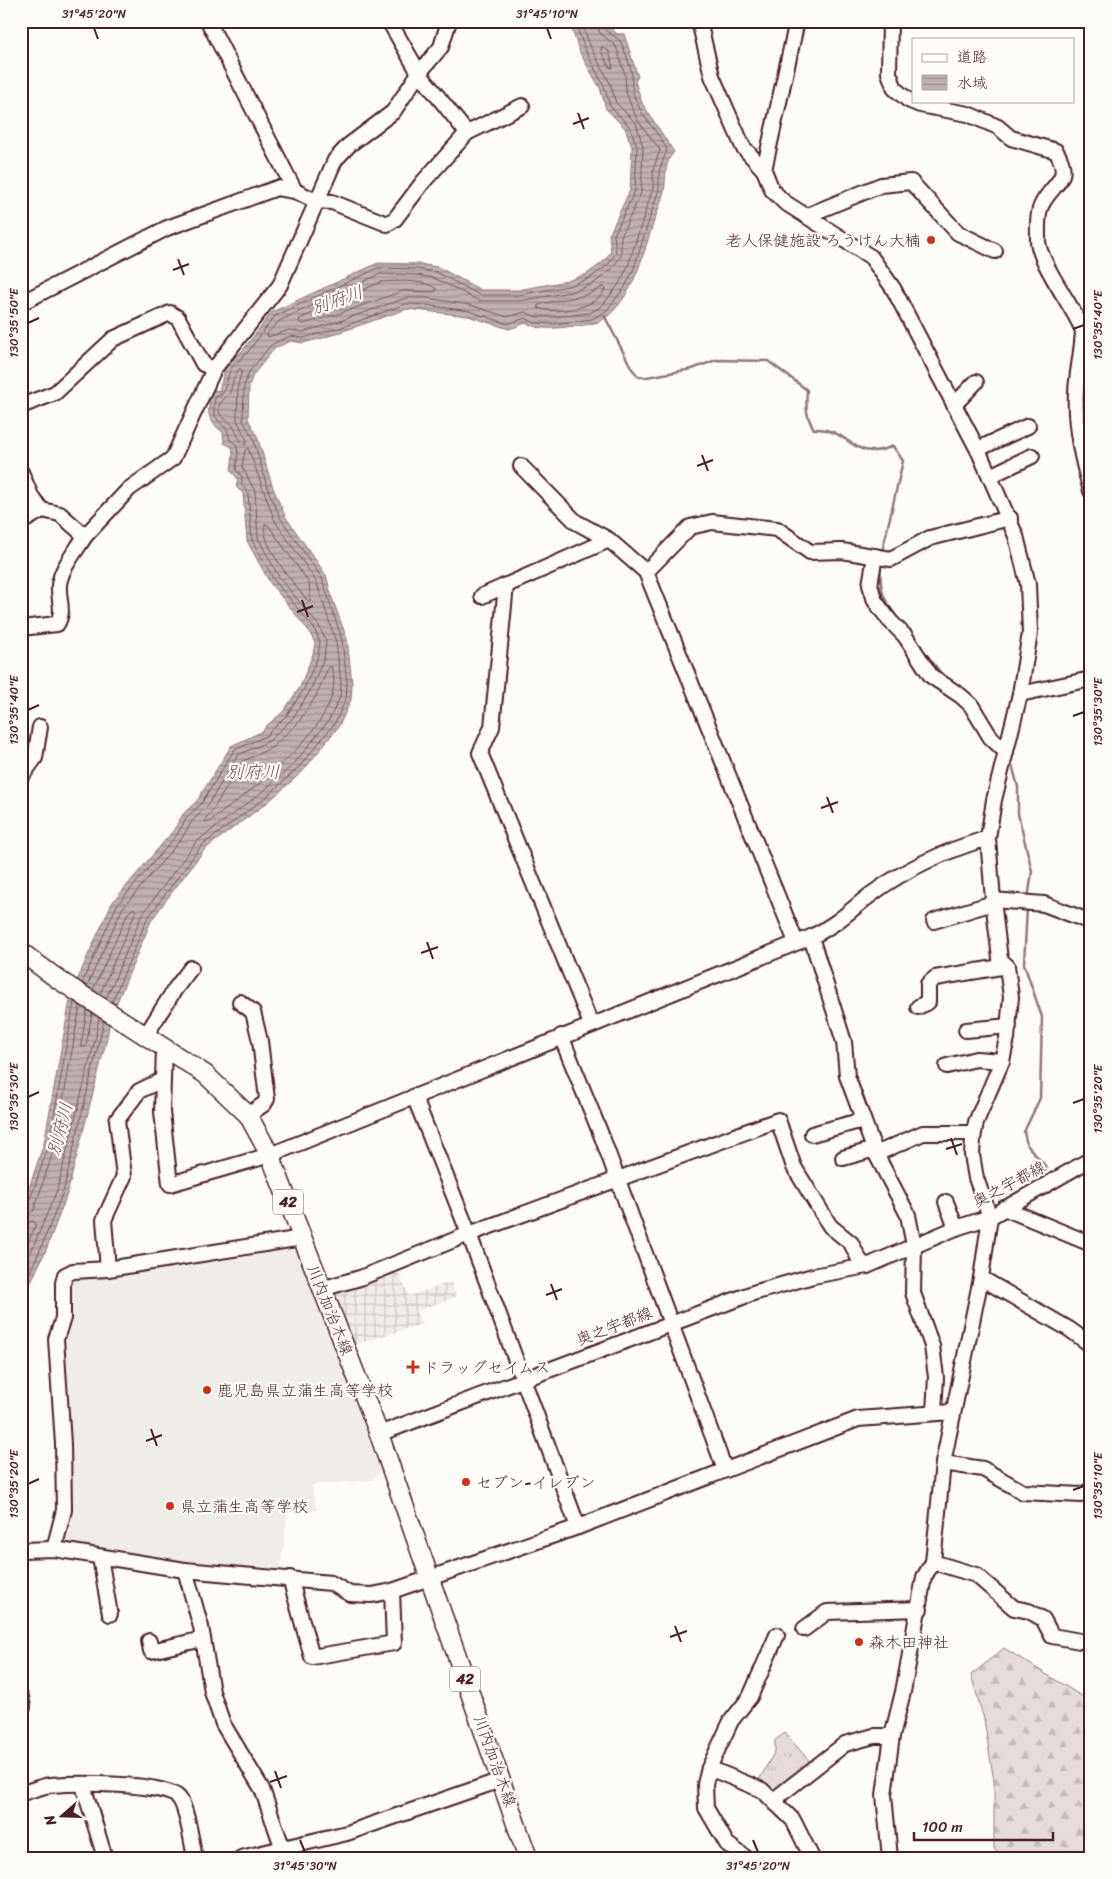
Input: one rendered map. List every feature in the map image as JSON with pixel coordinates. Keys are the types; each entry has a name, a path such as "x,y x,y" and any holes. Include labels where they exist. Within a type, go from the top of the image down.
{"main road":[{"name":"川内加治木線","path":"21,952 59,980 205,1074 248,1116 270,1155 379,1434 528,1858"}],"street":[{"path":"208,21 295,191"},
{"path":"389,21 419,73 468,133"},
{"path":"21,628 57,624 62,616 59,585 66,566 85,536 129,489 173,458 214,369 280,285 335,160 350,145 393,112 419,73 441,47 449,21"},
{"path":"699,21 712,76 730,118 743,147 764,170 772,190 784,202 871,257 894,288 978,449 1010,518 1024,563 1030,604 1030,633 1020,694 994,800 988,838 1000,959 1007,966 1010,998 1009,1026 1002,1061 973,1133 972,1155 976,1178 990,1217 981,1278 943,1463 933,1562 924,1577 920,1609 892,1736 884,1795 890,1858"},
{"path":"764,170 797,21"},
{"path":"890,21 888,73 895,89 912,102"},
{"path":"913,102 968,114 998,127 1011,138 1056,151 1063,162 1064,171 1060,182 1041,205 1037,239 1059,289 1083,331 1076,392 1076,413 1081,451 1091,490"},
{"path":"21,302 167,228 277,188 295,191 316,201 332,202 387,224 395,219 422,182 468,133 522,106"},
{"path":"806,216 881,186 911,182 958,233 995,251"},
{"path":"21,406 55,393 113,339 170,313 178,318 203,364 214,369"},
{"path":"954,405 976,382"},
{"path":"978,449 1028,426"},
{"path":"990,476 1032,456"},
{"path":"521,466 576,522 609,540 646,572 796,942"},
{"path":"21,472 31,496 42,510 60,514 85,536"},
{"path":"21,520 28,519 42,510"},
{"path":"646,572 690,528 712,522 777,529 810,552 842,551 881,557 930,538 1010,518"},
{"path":"482,596 609,540"},
{"path":"881,557 870,585 875,601 890,622 905,636 931,676 962,696 971,705 986,732 1006,752"},
{"path":"506,585 492,727 480,753 591,1024"},
{"path":"1020,694 1091,679"},
{"path":"21,777 34,758 40,727"},
{"path":"164,1047 162,1112 170,1184 270,1155 561,1036 811,937 830,928 874,892 933,858 954,848 988,838"},
{"path":"934,921 993,902 1044,904 1091,922"},
{"path":"811,937 844,1042 847,1076 876,1152 908,1215 914,1246 913,1293 932,1346 936,1378 934,1412"},
{"path":"918,1008 928,1002 928,984 935,978 1007,966"},
{"path":"146,1035 175,989 192,968"},
{"path":"240,1002 253,1012 260,1041 267,1099 264,1104 248,1116"},
{"path":"966,1030 1009,1026"},
{"path":"561,1036 672,1323 725,1470"},
{"path":"947,1066 976,1059 1002,1061"},
{"path":"108,1269 104,1220 124,1176 117,1120 139,1091 162,1080"},
{"path":"414,1096 469,1234 578,1526"},
{"path":"321,1289 360,1278 469,1234 778,1120 794,1167 830,1226 851,1243 860,1261 867,1266"},
{"path":"812,1134 863,1120"},
{"path":"843,1158 876,1152 922,1133 973,1133"},
{"name":"奥之宇都線","path":"379,1434 771,1286 867,1266 956,1228 990,1217 1091,1160"},
{"path":"946,1202 956,1228"},
{"path":"1004,1208 1091,1244"},
{"path":"54,1549 64,1510 63,1444 56,1339 64,1318 63,1283 65,1275 73,1271 108,1269 302,1238"},
{"path":"981,1278 1070,1329 1091,1345"},
{"path":"21,1550 54,1549 185,1570 331,1582 350,1594 372,1595 392,1591 578,1526 858,1418 952,1412"},
{"path":"943,1463 983,1469 1023,1492 1081,1495 1091,1490"},
{"path":"100,1557 110,1614"},
{"path":"933,1562 976,1575 1014,1608 1029,1611 1043,1619 1052,1636 1080,1641"},
{"path":"185,1570 203,1640 212,1692 223,1724 262,1789 283,1849"},
{"path":"290,1578 312,1658 394,1643 392,1591"},
{"path":"804,1629 827,1612 920,1609"},
{"path":"746,1858 727,1844 706,1808 705,1784 709,1768 731,1721 750,1696 777,1635"},
{"path":"149,1641 151,1651 203,1640"},
{"path":"21,1696 23,1707 21,1708"},
{"path":"776,1804 780,1795 845,1744 874,1736 892,1736"},
{"path":"709,1768 762,1790 793,1820 812,1858"},
{"path":"247,1857 347,1833 501,1780"},
{"path":"21,1793 49,1785 124,1783 172,1794 179,1798 183,1809 195,1858"},
{"path":"83,1784 105,1858"}],"shaded area":[{"name":"鹿児島県立蒲生高等学校","path":"294,1244 381,1471 372,1480 311,1485 317,1510 288,1511 280,1572 244,1570 60,1545 60,1339 68,1287 74,1276"},
{"path":"396,1267 409,1296 451,1282 456,1297 416,1311 422,1324 354,1345 330,1289"}],"green space":[{"path":"1004,1648 1091,1702 1091,1858 1003,1858 994,1849 994,1782 984,1719 971,1675"},
{"path":"785,1733 811,1763 772,1794 759,1780 775,1751 775,1740"}],"water":[{"name":"別府川","path":"569,21 605,21 617,34 624,34 638,77 635,81 642,103 674,152 668,161 663,196 641,263 631,286 618,306 605,318 593,324 549,328 531,326 526,323 509,329 468,316 407,309 323,338 303,343 291,341 275,348 253,375 249,386 248,419 257,436 273,488 285,516 326,575 347,639 352,683 351,700 339,726 302,772 268,802 205,849 151,921 110,1019 107,1038 67,1194 46,1250 21,1303 21,1212 44,1143 71,995 88,955 112,903 173,831 183,814 197,801 231,746 263,731 266,726 283,712 300,687 313,654 315,643 309,631 270,583 247,541 243,493 236,487 238,479 231,471 232,447 224,443 223,432 210,418 209,402 212,389 219,391 226,365 243,350 272,312 378,263 418,264 438,267 481,290 518,290 567,281 587,274 603,262 611,252 609,235 630,190 632,147 625,128 606,109 600,88 580,53"}],"waterway":[{"path":"604,315 632,369 639,377 692,369 716,360 768,361 807,390 807,410 814,429 836,433 859,448 868,451 893,446 903,461 882,552"},
{"path":"881,563 881,586 883,593 888,605 898,619"},
{"path":"913,637 943,676"},
{"path":"966,691 977,702 993,728 1004,738"},
{"path":"1011,761 1018,787 1018,814 1032,871 1028,899"},
{"path":"1027,907 1024,964 1042,1017 1040,1098 1024,1132 1027,1145 1047,1168"}],"place":[{"name":"老人保健施設 ろうけん大楠","path":"931,240"},
{"name":"ドラッグセイムス","path":"413,1367"},
{"name":"鹿児島県立蒲生高等学校","path":"207,1390"},
{"name":"セブン-イレブン","path":"466,1482"},
{"name":"県立蒲生高等学校","path":"170,1506"},
{"name":"森木田神社","path":"859,1642"}]}
